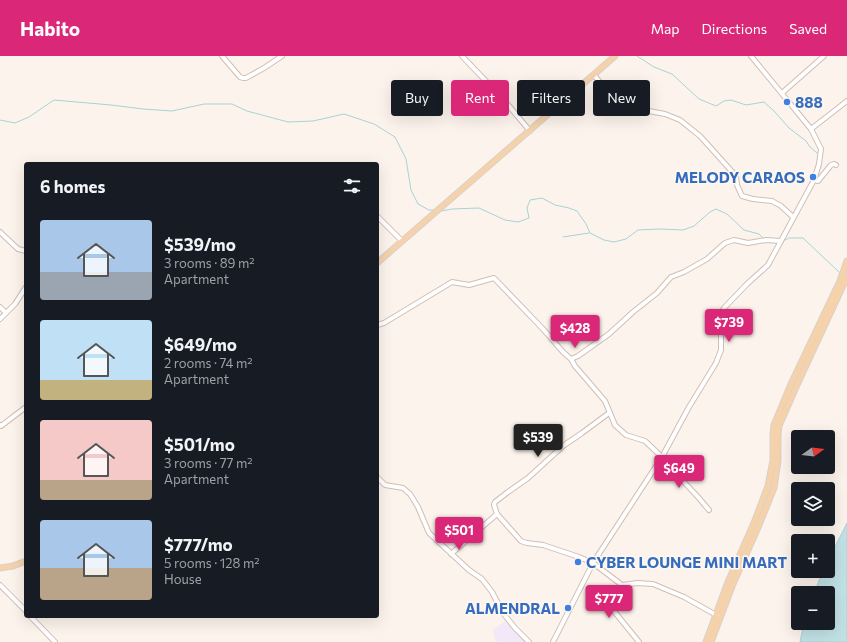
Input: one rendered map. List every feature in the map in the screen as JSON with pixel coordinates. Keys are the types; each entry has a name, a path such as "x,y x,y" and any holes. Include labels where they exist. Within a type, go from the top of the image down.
{"main road":[{"path":"379,261 615,56"},
{"path":"711,642 728,582 754,523 771,476 773,431 776,419 791,384 846,275 847,261"},
{"path":"0,568 14,566 24,562"},
{"path":"706,642 718,616"}],"street":[{"path":"222,56 240,77 246,78 282,56"},
{"path":"462,56 504,100 530,131"},
{"path":"553,642 593,563 662,457 689,407 716,363 721,350 721,335 718,318 724,308 747,284 768,266 793,216 814,180 819,164 821,150 811,129 751,56"},
{"path":"782,93 824,56"},
{"path":"594,75 609,94 627,107 665,114 680,120 700,136 736,176 742,196 772,201 793,216"},
{"path":"811,129 847,101"},
{"path":"814,180 818,181 831,166 834,164 836,165"},
{"path":"379,218 402,241"},
{"path":"0,232 18,249 24,250"},
{"path":"571,359 578,356 609,334 657,293 671,277 684,272 707,259 725,244 734,240 748,243 766,240 781,241"},
{"path":"379,324 384,323 452,282 469,285 494,278 571,359 575,366 605,401 615,425 626,435 645,441 662,457 709,510"},
{"path":"0,319 15,304 24,290"},
{"path":"0,307 6,313"},
{"path":"0,425 1,426 24,409"},
{"path":"609,413 563,446 528,478 495,502 494,505 497,514 521,541 543,545 593,563 622,585 623,592 614,600 611,605 612,610 640,642"},
{"path":"379,479 385,485 403,488 410,494 418,506 429,533 469,570 482,579 492,592 503,613 515,628 530,642"},
{"path":"451,554 497,514"},
{"path":"622,585 637,583 653,584 684,597 718,616"},
{"path":"0,585 24,609"},
{"path":"32,618 55,642"}],"shaded area":[{"path":"505,621 527,642 498,642 495,640 493,630"}],"water":[{"path":"847,523 847,642 800,642 803,630 835,630 835,586 817,586 820,578 835,578 835,547"}],"waterway":[{"path":"637,56 654,67 672,74 699,99 716,106 724,101 731,100 746,105 764,102 789,128 806,141 817,153"},
{"path":"0,120 15,123 29,117 54,100 172,111 204,104 232,104 247,111 288,122 313,121 344,114 374,124 395,137 406,159 411,190 418,204 429,210 434,210"},
{"path":"441,211 479,208 505,220 518,222 529,218 527,208 530,200 542,198 555,205 577,211 590,233 604,240 614,242 626,239 638,230 683,230 694,226 710,212 716,209 727,214 744,230 759,234 763,238"},
{"path":"563,237 589,233"},
{"path":"783,241 789,238 803,238 840,273"}],"place":[{"name":"888","path":"787,102"},
{"name":"MELODY CARAOS","path":"813,177"},
{"name":"CYBER LOUNGE MINI MART","path":"578,562"},
{"name":"ALMENDRAL","path":"568,608"}]}
